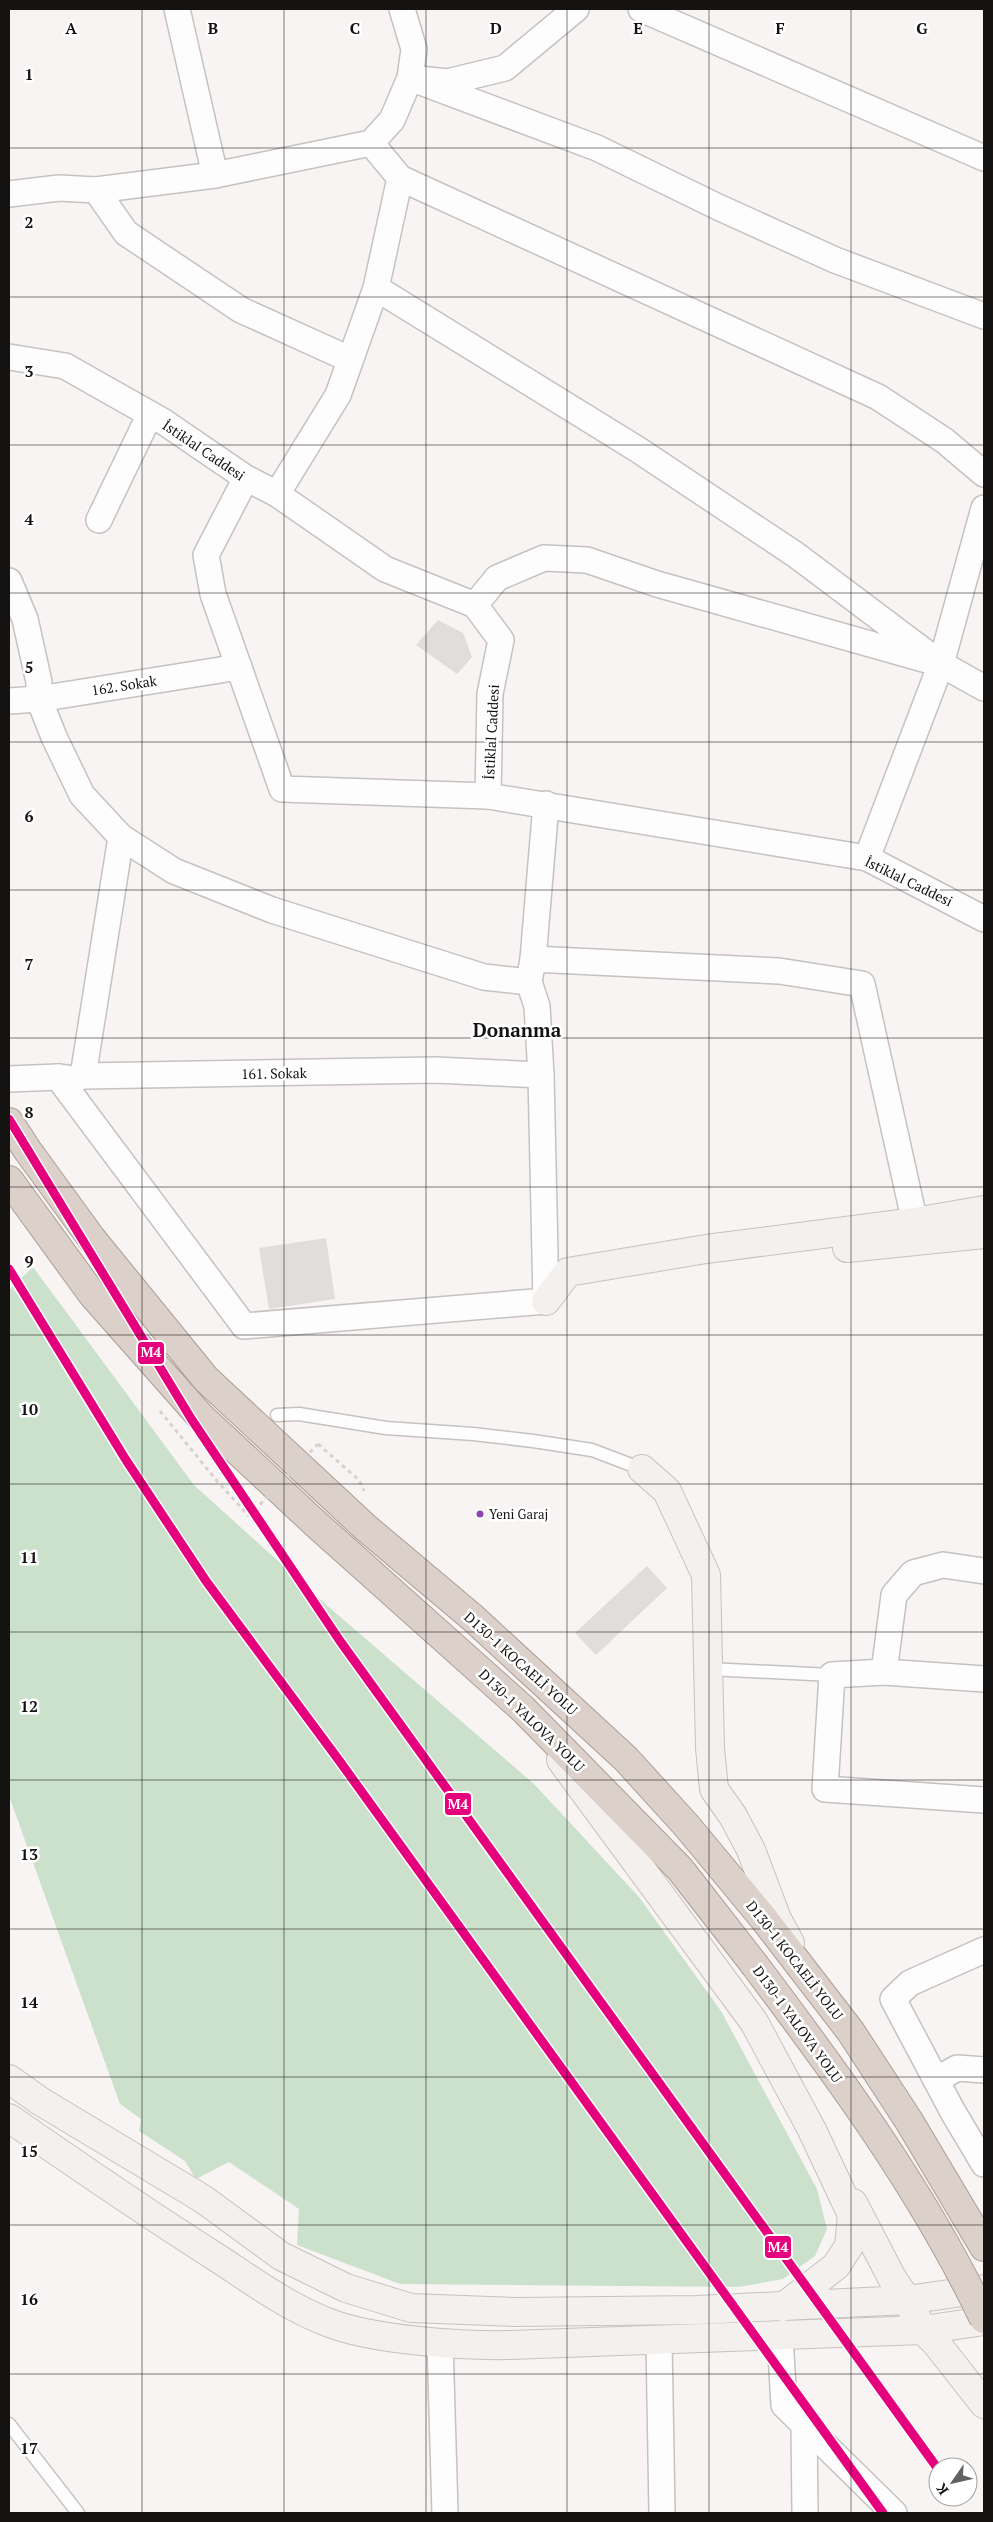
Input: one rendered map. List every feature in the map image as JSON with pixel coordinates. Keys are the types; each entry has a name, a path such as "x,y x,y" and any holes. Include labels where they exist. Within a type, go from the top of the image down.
{"highway":[{"name":"D130-1 KOCAELİ YOLU","path":"9,1122 28,1152 92,1239 206,1379 352,1514 473,1618 626,1759 686,1825 764,1919 851,2032 909,2121 984,2247"},
{"name":"D130-1 YALOVA YOLU","path":"9,1180 92,1294 199,1415 316,1524 523,1709 680,1869 828,2062 896,2162 935,2227 984,2320"}],"main road":[{"path":"917,1232 984,1210"},
{"path":"546,1301 563,1283 707,1259 917,1232 984,1234"},
{"path":"642,1469 667,1491 706,1575 710,1748 714,1789 733,1816 751,1850 778,1919 803,1969"},
{"path":"523,1709 754,2022 812,2130 842,2181 892,2278 908,2300 923,2330 936,2342 984,2404"},
{"path":"9,2079 40,2101 203,2200 281,2256 346,2288 411,2308 516,2312 697,2310 908,2300 984,2289"},
{"path":"9,2118 183,2236 279,2298 327,2323 378,2335 484,2346 923,2330 984,2320"},
{"path":"784,2307 836,2266 849,2246 852,2215 812,2130"},
{"path":"183,2236 180,2214 190,2200 203,2200"},
{"path":"510,2345 492,2338 487,2330 487,2324 495,2318 516,2312"}],"street":[{"path":"177,9 215,176"},
{"path":"9,194 59,188 96,190 215,176 371,142 392,120 410,78 414,49 402,9"},
{"path":"410,78 447,82 505,68 576,9"},
{"path":"641,9 984,158"},
{"path":"410,78 597,148 718,207 835,260 984,316"},
{"path":"371,142 400,178 878,397 945,441 984,474"},
{"path":"277,494 338,394 376,288 400,178"},
{"path":"96,190 126,233 241,310 349,359"},
{"path":"376,288 637,449 796,555 941,664 984,688"},
{"name":"İstiklal Caddesi","path":"9,357 65,366 150,414 246,478 277,494 385,569 475,605 501,640 490,694 488,796 867,858 984,919"},
{"path":"99,520 150,414"},
{"path":"246,478 206,555 212,594 282,789 488,796"},
{"path":"867,858 941,664 984,508"},
{"path":"475,605 498,578 544,558 587,560 657,584 941,664"},
{"path":"9,581 25,619 39,682 39,699 54,737 82,795 121,837 174,871 272,910 484,977 531,971 779,971 862,984 917,1232"},
{"name":"162. Sokak","path":"9,701 39,699 239,667"},
{"path":"58,1077 244,1326 546,1301 541,1075 537,1006 531,971 546,804"},
{"path":"83,1076 121,837"},
{"name":"161. Sokak","path":"9,1079 435,1070 541,1075"},
{"path":"884,1672 894,1595 913,1573 943,1565 984,1571"},
{"path":"984,1679 884,1672 832,1675 825,1789 984,1800"},
{"path":"984,1950 910,1983 893,1998 974,2150 984,2164"},
{"path":"936,2080 957,2068 984,2070"},
{"path":"780,2336 784,2405 894,2513"},
{"path":"659,2341 662,2513"},
{"path":"440,2342 446,2513"},
{"path":"804,2425 805,2513"}],"lane":[{"path":"277,1415 299,1414 386,1428 473,1434 533,1441 592,1450 642,1469"},
{"path":"708,1669 832,1675"},
{"path":"9,2424 78,2513"}],"path":[{"path":"217,1481 249,1516 318,1444 359,1480"}],"green space":[{"path":"33,1267 194,1485 330,1608 534,1784 639,1897 721,2011 817,2189 827,2229 815,2256 783,2279 739,2287 400,2284 297,2245 299,2209 229,2162 196,2179 185,2161 139,2131 141,2119 120,2104 9,1796 9,1290"}],"building":[{"path":"438,620 463,633 472,657 457,674 416,645"},
{"path":"326,1238 335,1299 269,1309 259,1248"},
{"path":"647,1566 667,1588 596,1655 575,1633"}],"transit line":[{"name":"M4","path":"9,1119 192,1420 340,1641 929,2457"},
{"name":"M4","path":"9,1269 126,1460 206,1581 338,1759 883,2513"}],"place":[{"name":"Yeni Garaj","path":"480,1514"}],"district":[{"name":"Donanma","path":"517,1029"}]}
